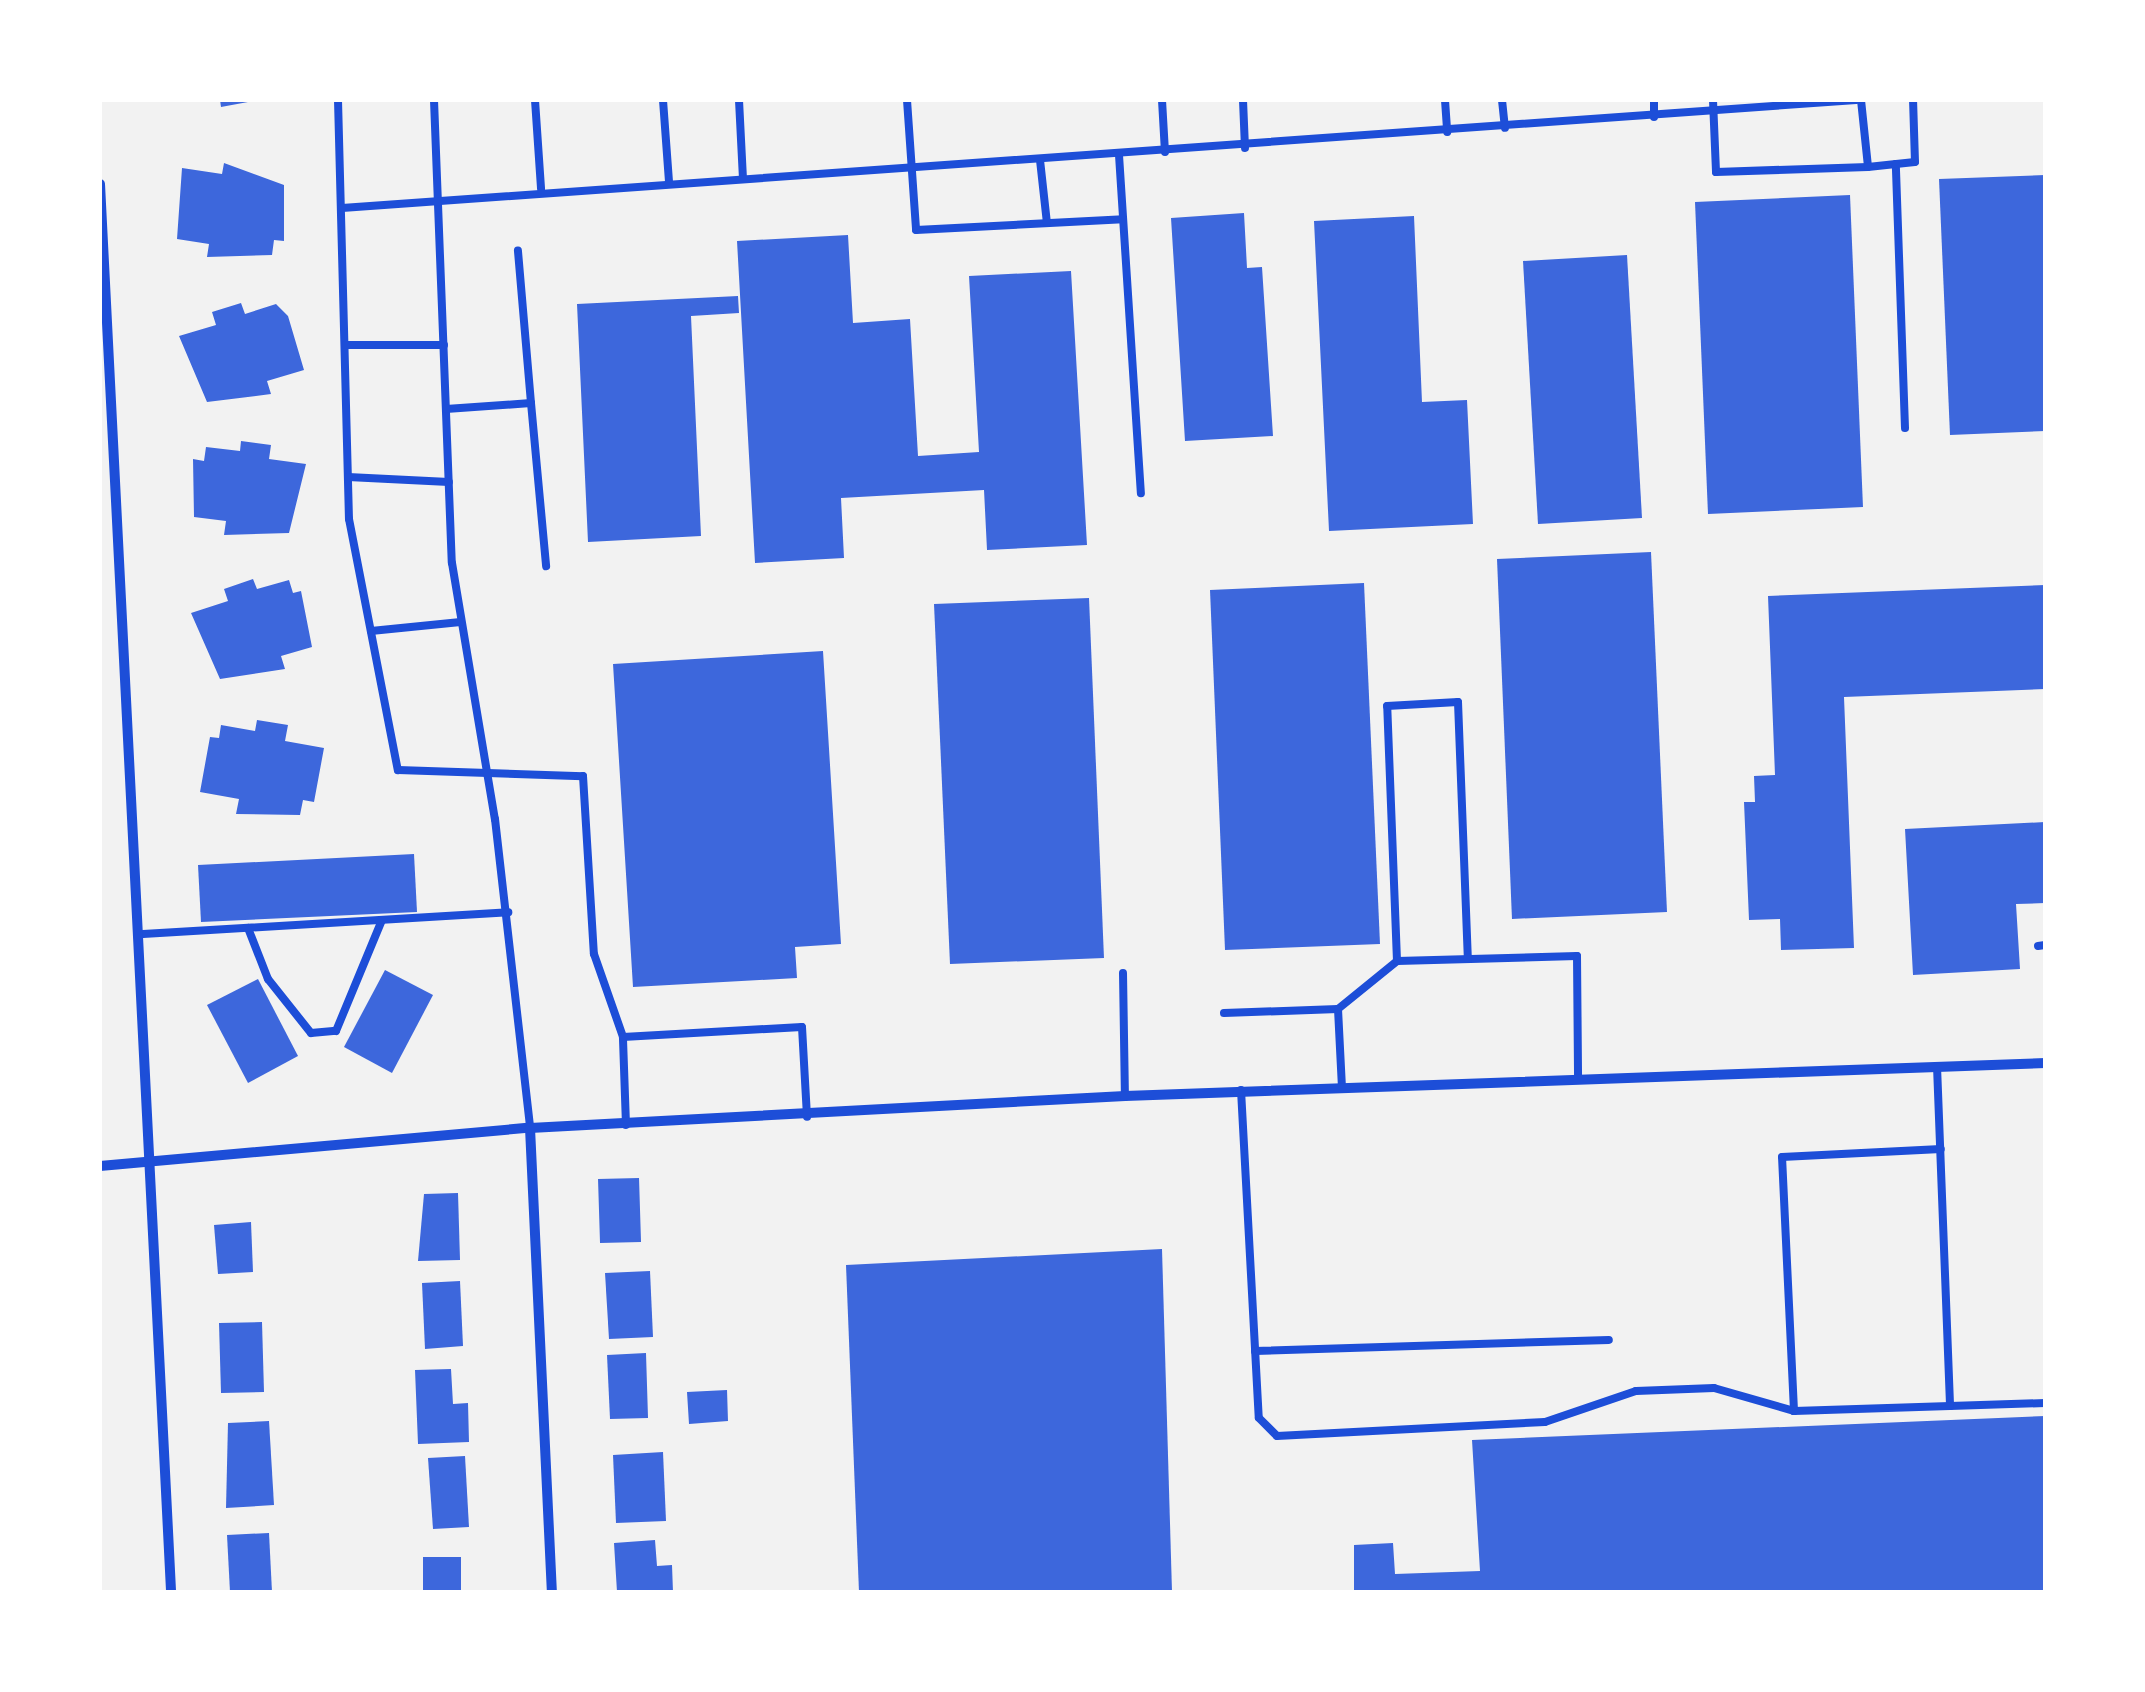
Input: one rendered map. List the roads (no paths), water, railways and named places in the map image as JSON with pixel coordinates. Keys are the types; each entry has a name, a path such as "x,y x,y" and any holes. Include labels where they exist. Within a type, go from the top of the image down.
{"street":[{"path":"100,184 156,1168 171,1592"},
{"path":"100,1166 156,1168 530,1128 807,1117 1125,1096 2045,1063"},
{"path":"530,1128 552,1592"}],"lane":[{"path":"338,100 348,477 371,631 398,770 583,776 594,954 622,1037 626,1125"},
{"path":"434,100 449,482 461,622 508,912 530,1128"},
{"path":"535,100 540,190"},
{"path":"663,100 670,182"},
{"path":"739,100 743,178"},
{"path":"907,100 916,230 1123,219"},
{"path":"1162,100 1165,152"},
{"path":"1243,100 1245,148"},
{"path":"1445,100 1447,132"},
{"path":"1502,100 1504,128"},
{"path":"1654,100 1654,116"},
{"path":"1713,100 1716,172 1915,162 1913,100"},
{"path":"342,208 439,196 1245,148 1858,100 1868,167"},
{"path":"1118,155 1141,494"},
{"path":"1040,160 1047,224"},
{"path":"1896,164 1905,428"},
{"path":"518,251 546,566"},
{"path":"346,345 444,346"},
{"path":"446,409 531,402"},
{"path":"348,477 449,482"},
{"path":"371,631 461,622"},
{"path":"1397,961 1387,706 1458,702 1468,959"},
{"path":"143,934 508,912"},
{"path":"248,928 268,979 310,1033 336,1031 382,920"},
{"path":"1224,1014 1338,1010 1397,961 1577,956 1578,1080"},
{"path":"1123,973 1125,1096"},
{"path":"1338,1010 1342,1088"},
{"path":"622,1037 802,1027 807,1117"},
{"path":"1937,1066 1950,1406"},
{"path":"1240,1090 1258,1418 1277,1436 1545,1422 1636,1390 1714,1388 1794,1410 2045,1403"},
{"path":"1794,1410 1782,1157 1941,1149"},
{"path":"1255,1351 1609,1340"}]}
